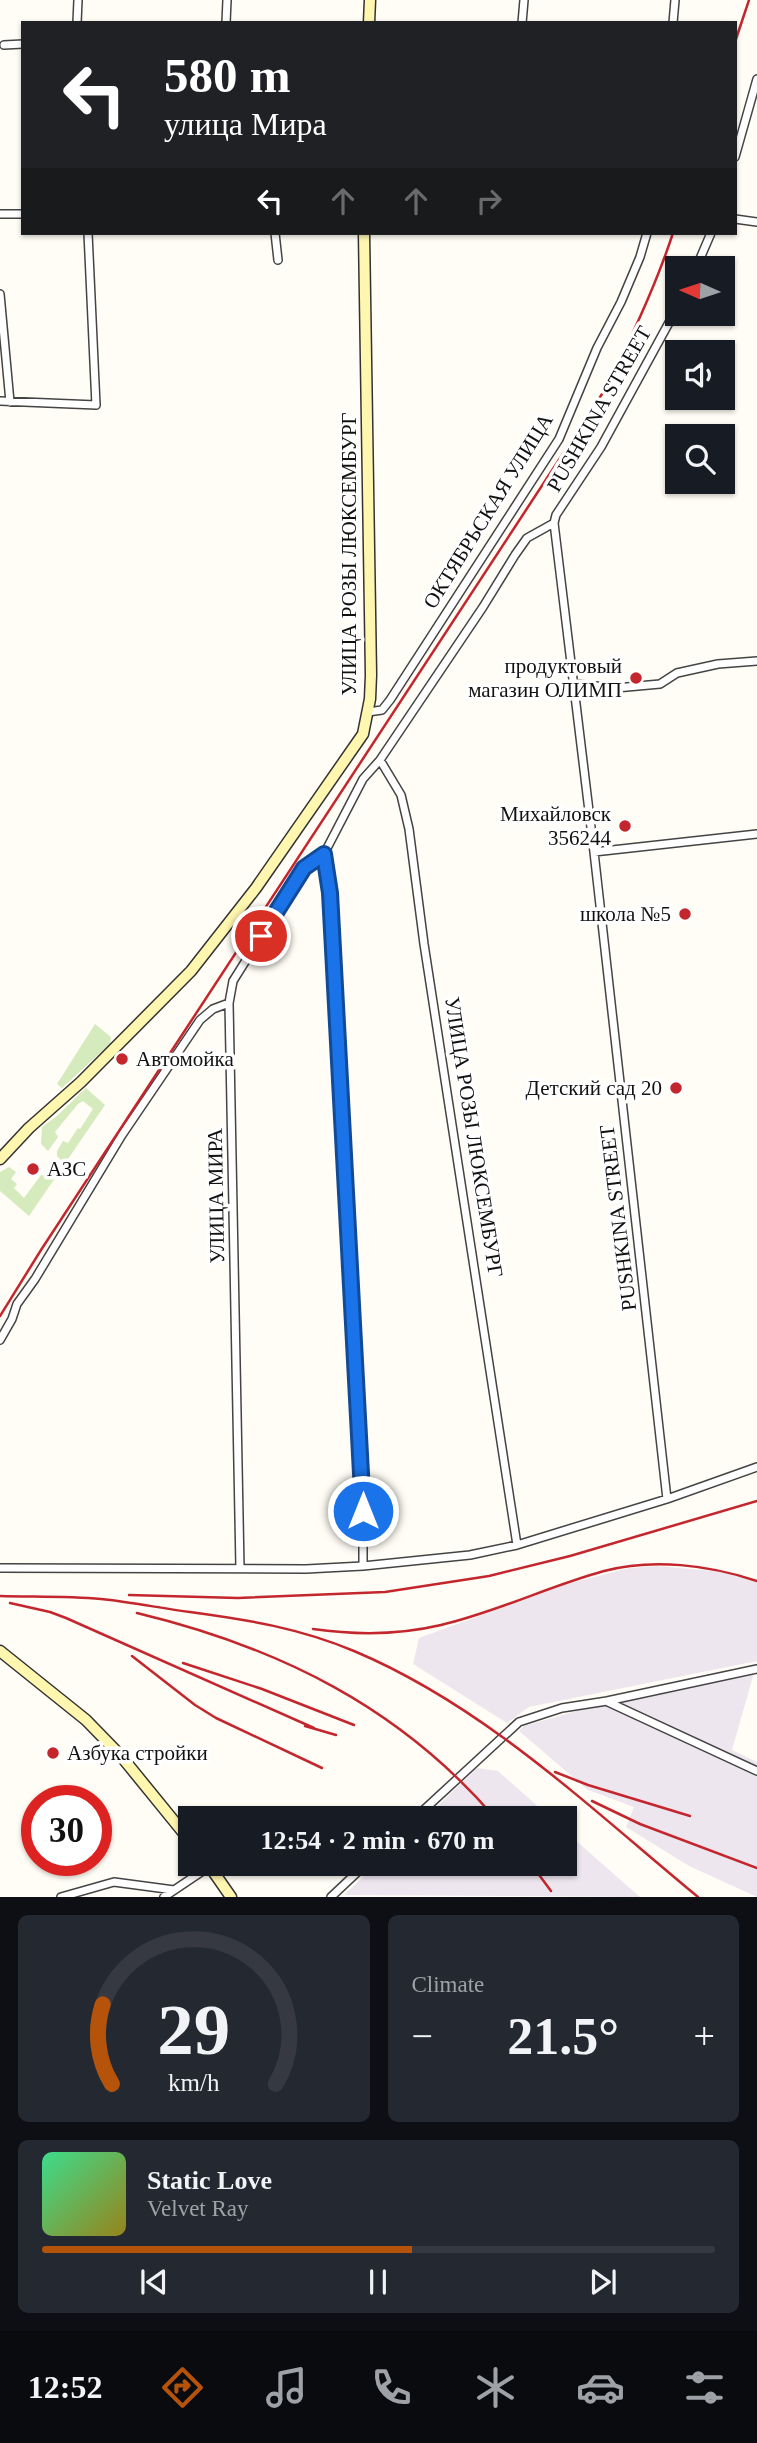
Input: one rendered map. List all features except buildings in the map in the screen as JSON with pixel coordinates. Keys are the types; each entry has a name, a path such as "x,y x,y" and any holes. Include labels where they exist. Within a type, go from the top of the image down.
{"main road":[{"path":"369,21 370,0"},
{"name":"УЛИЦА РОЗЫ ЛЮКСЕМБУРГ","path":"0,1159 191,971 256,888 363,734 371,675 364,235"},
{"path":"0,1651 94,1729 121,1756 178,1826"},
{"path":"216,1876 230,1897"}],"street":[{"path":"77,21 78,0"},
{"path":"226,21 227,0"},
{"path":"522,21 524,0"},
{"path":"673,21 675,0"},
{"path":"4,45 21,44"},
{"path":"737,150 757,79"},
{"path":"0,214 21,214"},
{"path":"737,219 757,222"},
{"path":"0,401 96,405 88,235"},
{"path":"275,235 278,260"},
{"name":"ОКТЯБРЬСКАЯ УЛИЦА","path":"368,712 382,710 390,700 559,439 597,348 631,279 646,235"},
{"path":"701,256 710,235"},
{"path":"0,294 10,402"},
{"name":"PUSHKINA STREET","path":"667,326 601,447 556,515 554,523 575,684 667,1499"},
{"path":"363,1566 362,1457 330,893 324,854 363,779 380,760 484,607 521,546 527,538 554,523"},
{"path":"575,684 616,688 660,684 677,673 718,664 757,661"},
{"name":"УЛИЦА РОЗЫ ЛЮКСЕМБУРГ","path":"380,760 401,795 409,829 424,944 517,1545"},
{"path":"594,852 757,834"},
{"name":"УЛИЦА МИРА","path":"240,1567 229,1003 233,981 304,868 324,854"},
{"path":"0,1340 17,1304 122,1135 201,1020 213,1010 229,1003"},
{"path":"0,1568 306,1569 470,1555 517,1545 667,1499 757,1467"},
{"path":"428,1806 519,1722 562,1708 607,1702 757,1669"},
{"path":"607,1702 757,1771"},
{"path":"164,1897 194,1876"},
{"path":"331,1897 353,1876"},
{"path":"61,1897 114,1882 174,1891"},
{"path":"151,1897 153,1888"}],"shaded area":[{"path":"658,1566 723,1572 757,1582 757,1661 529,1707 507,1723 413,1664 419,1638 567,1584 629,1568"},
{"path":"754,1673 732,1750 757,1762 757,1897 689,1866 626,1827 634,1807 588,1790 519,1731 524,1726 580,1710"},
{"path":"477,1768 498,1771 537,1806 437,1806"},
{"path":"577,1842 640,1897 344,1895 364,1876 577,1876"}],"green space":[{"path":"95,1024 111,1037 110,1044 62,1088 57,1084"},
{"path":"86,1088 105,1105 29,1216 0,1191 0,1172 9,1167 16,1172 11,1179 17,1184 14,1188 24,1198 41,1175 52,1177 63,1162 57,1156 57,1151 63,1141 68,1143 93,1109 83,1101 78,1104 55,1132 58,1137 48,1151 41,1144 42,1127"}],"railway":[{"path":"737,36 749,0"},
{"path":"0,1316 604,391 642,313 672,235"},
{"path":"129,1595 238,1598 385,1592 489,1576 570,1556 757,1501"},
{"path":"313,1629 377,1633 425,1628 462,1620 563,1584 623,1567 681,1565 720,1571 757,1581"},
{"path":"0,1596 101,1599 233,1618 293,1631 354,1651 448,1700 492,1730 535,1761 698,1897"},
{"path":"10,1603 66,1618 314,1728"},
{"path":"137,1613 239,1644 333,1687 377,1713 419,1744 484,1806"},
{"path":"132,1656 216,1718 322,1768"},
{"path":"183,1663 262,1689 354,1725"},
{"path":"305,1726 336,1735"},
{"path":"555,1772 588,1785 690,1816"},
{"path":"592,1801 640,1824 757,1868"},
{"path":"540,1876 551,1891"}],"place":[{"name":"продуктовый магазин ОЛИМП","path":"636,678"},
{"name":"Михайловск 356244","path":"625,826"},
{"name":"школа №5","path":"685,914"},
{"name":"Автомойка","path":"122,1059"},
{"name":"Детский сад 20","path":"676,1088"},
{"name":"АЗС","path":"33,1169"},
{"name":"Азбука стройки","path":"53,1753"}],"route":[{"path":"261,936 304,868 324,854 330,893 363,1511"}]}
